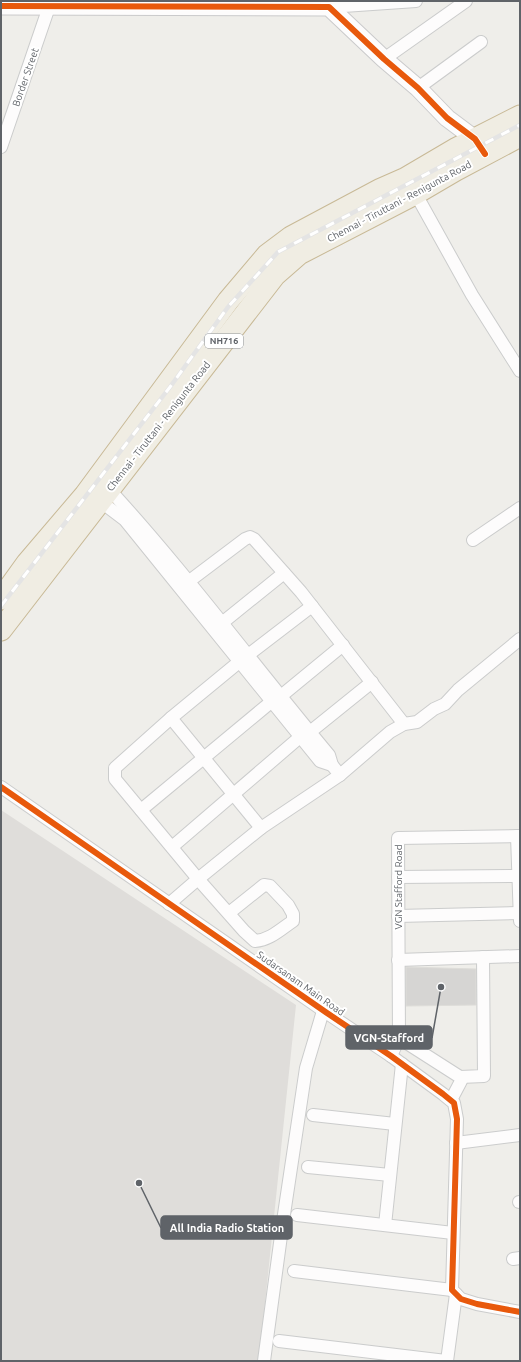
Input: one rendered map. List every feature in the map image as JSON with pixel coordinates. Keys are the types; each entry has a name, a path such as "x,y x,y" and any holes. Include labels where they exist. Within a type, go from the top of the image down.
{"highway":[{"name":"Chennai - Tiruttani - Renigunta Road","path":"1,630 275,274 300,254 471,151 520,116"},
{"name":"Chennai - Tiruttani - Renigunta Road","path":"471,151 520,136"},
{"name":"Chennai - Tiruttani - Renigunta Road","path":"1,599 28,563 85,495 228,301 267,255 291,237 381,189 411,186"}],"street":[{"path":"1,6 50,4 329,4 416,1"},
{"path":"384,59 466,1"},
{"name":"Border Street","path":"1,147 50,4"},
{"path":"329,4 384,59 418,88 447,118 471,151"},
{"path":"418,88 481,42"},
{"path":"411,186 472,295 520,371"},
{"path":"105,495 132,514 172,571 305,735 329,755 332,765 340,775"},
{"path":"473,540 520,508"},
{"path":"188,582 245,539 250,537 259,543 312,606 404,724"},
{"path":"172,571 188,582 222,623 243,659"},
{"path":"222,623 284,573"},
{"path":"229,913 264,885 270,886 288,905 293,914 293,921 270,937 262,941 255,941 244,931 198,879 115,779 115,768 171,718 243,659 312,606"},
{"path":"169,904 261,828 340,775 390,732 404,724 417,722 434,709 445,704 458,690 520,639"},
{"path":"141,810 343,645"},
{"path":"172,847 233,794 372,682"},
{"path":"171,718 261,828"},
{"name":"Sudarsanam Main Road","path":"1,787 323,1011 391,1056 451,1100"},
{"path":"519,836 520,921"},
{"name":"VGN Stafford Road","path":"391,1056 398,1038 398,838 519,836"},
{"path":"398,877 519,876"},
{"path":"398,916 520,914"},
{"path":"398,960 520,956"},
{"path":"398,1038 460,1077 484,1076 483,957"},
{"path":"264,1361 306,1068 323,1011"},
{"path":"385,1225 402,1064"},
{"path":"280,1341 446,1361 454,1292 453,1233 457,1119 454,1103 451,1100 461,1081 460,1077"},
{"path":"313,1115 396,1124"},
{"path":"456,1143 520,1135"},
{"path":"308,1167 390,1175"},
{"path":"298,1215 453,1233"},
{"path":"294,1271 454,1292 461,1299 477,1304 520,1312"}],"shaded area":[{"path":"1,810 296,1005 259,1361 1,1361"}],"building":[{"path":"406,967 476,969 476,1005 406,1006"}],"railway":[{"path":"1,606 170,387 228,307 278,252 520,125"}],"cycle path":[{"path":"1,6 329,7 384,59 418,88 447,118 475,139 485,154"},
{"path":"1,787 391,1056 454,1103 457,1119 452,1290 461,1299 477,1304 520,1312"}],"place":[{"name":"VGN-Stafford","path":"441,987"},
{"name":"All India Radio Station","path":"139,1183"}]}
